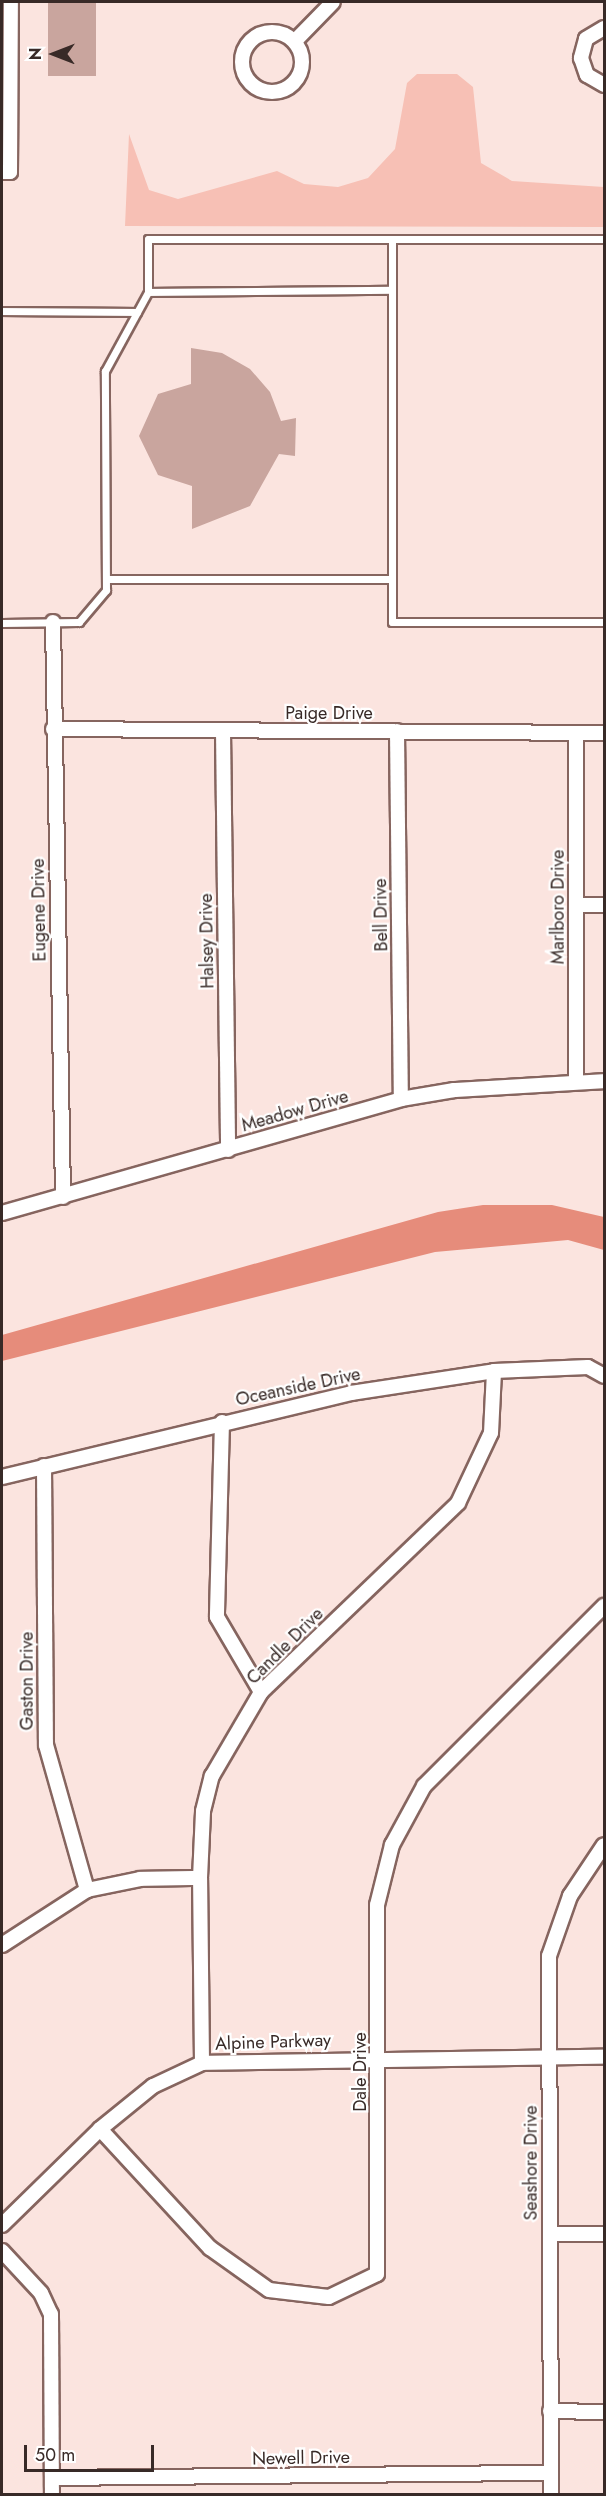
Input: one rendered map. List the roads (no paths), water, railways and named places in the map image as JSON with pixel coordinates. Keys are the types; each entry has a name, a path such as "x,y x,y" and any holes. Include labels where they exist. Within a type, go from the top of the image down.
{"street":[{"path":"2,172 10,172 11,2"},
{"path":"295,41 333,2"},
{"path":"604,28 586,39 581,58 587,75 604,85"},
{"path":"277,31 295,41 302,59 291,86 272,92 246,79 241,60 257,34 277,31"},
{"name":"Eugene Drive","path":"53,622 53,729 63,1197"},
{"name":"Paige Drive","path":"53,729 604,732"},
{"name":"Halsey Drive","path":"223,731 228,1150"},
{"name":"Bell Drive","path":"397,731 401,1099"},
{"name":"Marlboro Drive","path":"576,733 576,1081"},
{"path":"576,905 604,905"},
{"name":"Meadow Drive","path":"2,1213 401,1099 576,1081 604,1081"},
{"name":"Oceanside Drive","path":"2,1477 222,1422 351,1393 494,1371 588,1367 604,1376"},
{"name":"Candle Drive","path":"202,2063 200,1878 203,1811 212,1776 261,1692 458,1503 491,1433 494,1371"},
{"path":"222,1422 217,1617 261,1692"},
{"name":"Gaston Drive","path":"44,1466 46,1745 87,1890"},
{"name":"Dale Drive","path":"100,2129 210,2248 269,2290 329,2297 377,2274 377,1905 392,1845 424,1786 604,1606"},
{"name":"Seashore Drive","path":"551,2494 549,1956 570,1896 604,1845"},
{"path":"2,1945 87,1890 140,1879 200,1878"},
{"name":"Alpine Parkway","path":"2,2225 100,2129 153,2086 202,2063 378,2057 604,2057"},
{"path":"550,2234 604,2234"},
{"path":"2,2251 41,2293 51,2314 52,2494"},
{"path":"550,2411 604,2412"},
{"name":"Newell Drive","path":"52,2478 551,2473"}],"lane":[{"path":"2,623 79,622 106,590 105,371 148,291 148,239 604,239"},
{"path":"392,239 392,622 604,622"},
{"path":"148,291 392,290"},
{"path":"2,311 137,312"},
{"path":"106,579 392,579"}]}
